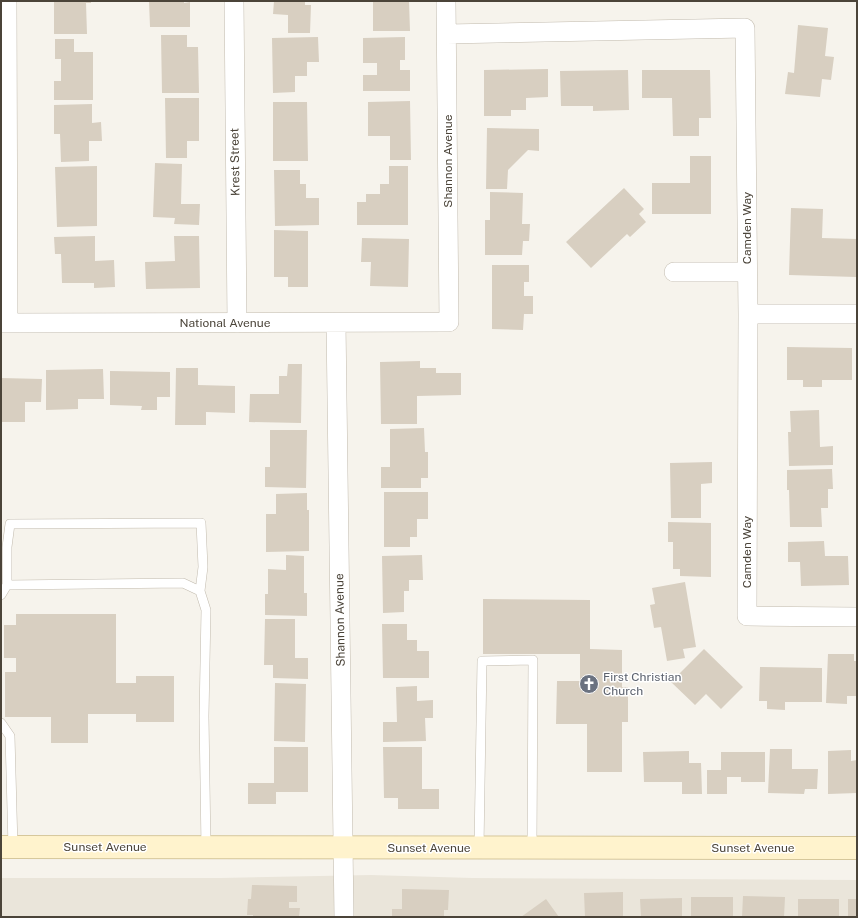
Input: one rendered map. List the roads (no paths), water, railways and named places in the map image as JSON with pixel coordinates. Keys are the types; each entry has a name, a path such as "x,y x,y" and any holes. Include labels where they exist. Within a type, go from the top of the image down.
{"main road":[{"name":"Sunset Avenue","path":"7,847 857,848"}],"street":[{"path":"5,323 7,1"},
{"name":"Krest Street","path":"234,1 237,323"},
{"name":"Shannon Avenue","path":"446,1 449,322"},
{"name":"Camden Way","path":"447,34 745,28 748,314 747,616 857,616"},
{"path":"674,272 747,272"},
{"path":"748,314 857,314"},
{"name":"National Avenue","path":"5,323 449,322"},
{"name":"Shannon Avenue","path":"336,323 344,917"}],"lane":[{"path":"1,595 7,585 7,547 10,524 201,523 203,567 200,591 206,610 204,716 206,848"},
{"path":"7,585 183,583 200,591"},
{"path":"479,848 482,661 533,660 532,848"},
{"path":"1,723 10,736 7,847"}],"place":[{"name":"First Christian Church","path":"589,684"}]}
